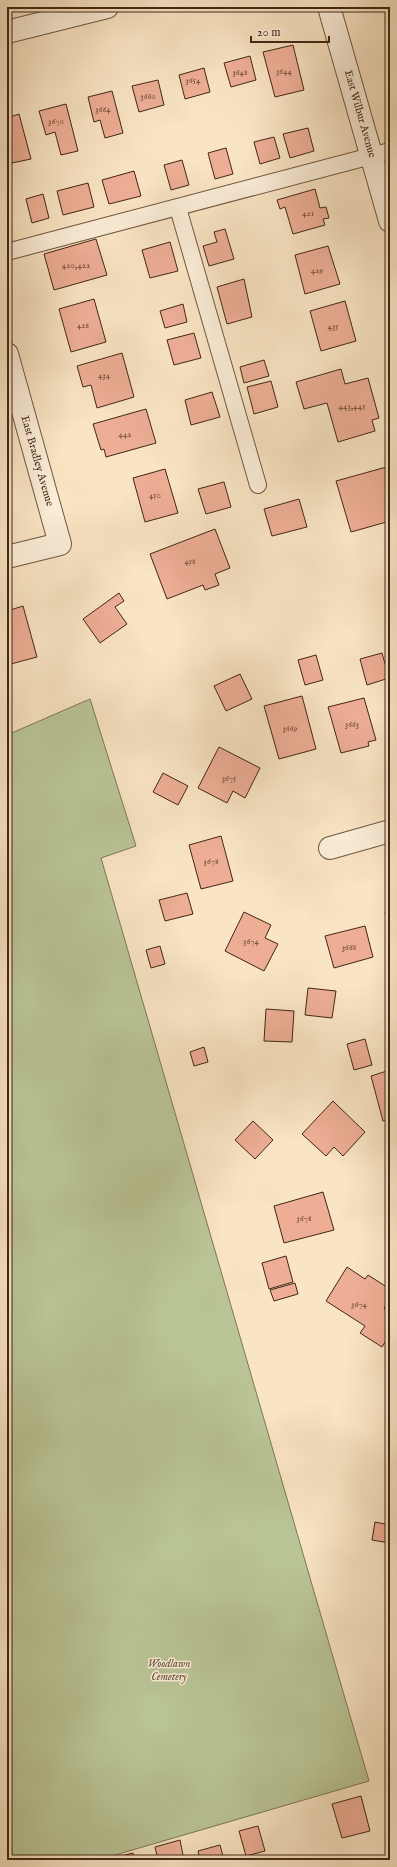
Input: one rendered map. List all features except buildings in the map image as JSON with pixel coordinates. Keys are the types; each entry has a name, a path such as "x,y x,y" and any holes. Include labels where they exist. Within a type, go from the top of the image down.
{"street":[{"path":"7,32 107,7"},
{"name":"East Wilbur Avenue","path":"329,7 381,153 390,221"},
{"name":"East Bradley Avenue","path":"7,354 60,544 7,557"},
{"path":"330,848 390,831"}],"lane":[{"path":"7,252 178,208 381,153"},
{"path":"178,208 258,485"}],"green space":[{"name":"Woodlawn Cemetery","path":"90,699 136,846 101,858 369,1781 98,1860 7,1860 7,735"}]}
